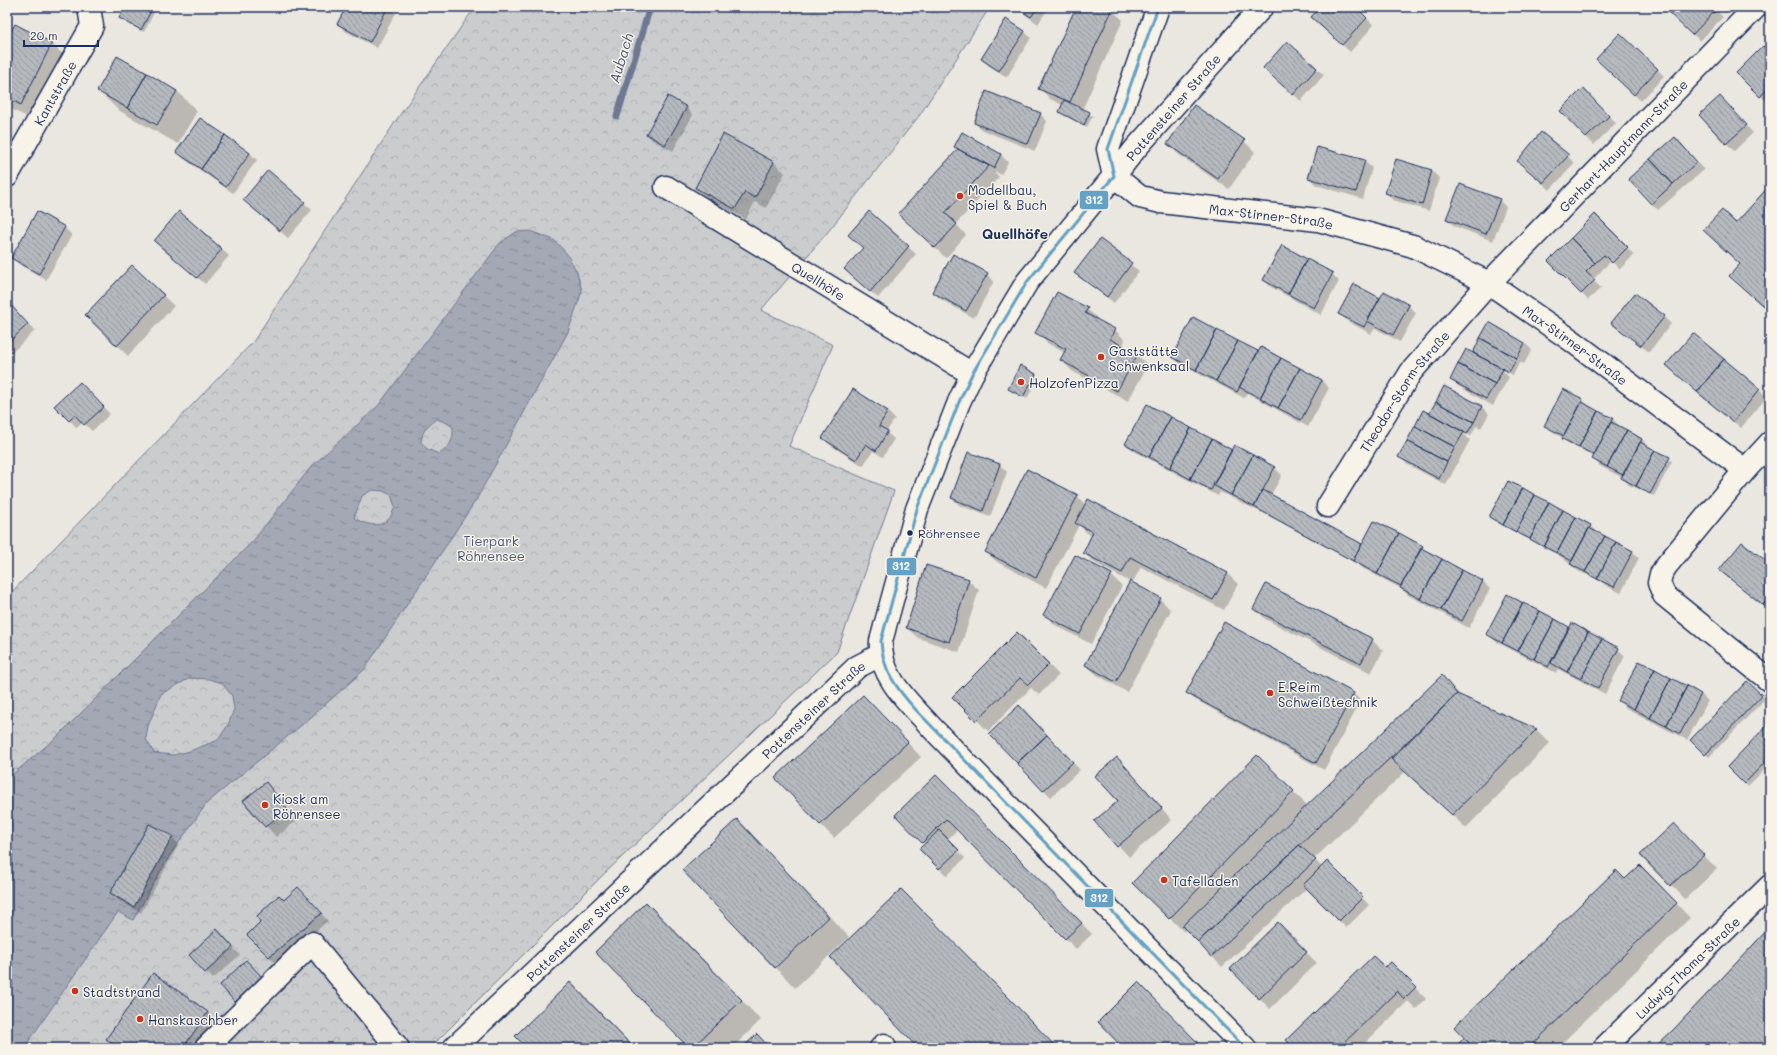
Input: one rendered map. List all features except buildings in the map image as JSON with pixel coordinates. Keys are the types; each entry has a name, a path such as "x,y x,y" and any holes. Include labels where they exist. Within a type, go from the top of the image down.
{"street":[{"name":"Kantstraße","path":"7,176 92,26 90,7"},
{"path":"1114,176 1108,149 1158,7"},
{"name":"Pottensteiner Straße","path":"454,1048 857,666 882,654 881,641 917,509 959,402 972,374 1027,282 1165,115 1262,7"},
{"name":"Gerhart-Hauptmann-Straße","path":"1489,283 1756,7"},
{"name":"Max-Stirner-Straße","path":"1114,176 1140,196 1161,202 1318,220 1413,246 1489,283 1577,344 1745,470"},
{"name":"Quellhöfe","path":"666,187 972,374"},
{"name":"Theodor-Storm-Straße","path":"1328,506 1411,372 1489,283"},
{"path":"1770,443 1745,470 1666,566 1661,574 1659,583 1664,595 1770,681"},
{"path":"882,654 884,664 898,690 933,729 1245,1048"},
{"name":"Ludwig-Thoma-Straße","path":"1604,1048 1770,886"},
{"path":"206,1048 312,943 398,1048"}],"green space":[{"name":"Tierpark Röhrensee","path":"475,7 990,7 919,116 827,233 761,310 833,345 789,446 894,491 837,652 603,875 430,1048 7,1048 7,597 253,342 397,119"}],"water":[{"path":"530,231 554,240 567,254 577,272 582,291 568,332 476,500 364,670 310,718 207,803 170,855 133,920 118,912 24,1048 7,1048 7,779 57,737 253,541 311,467 378,406 500,243 516,232","holes":["437,419 453,427 453,436 450,443 446,449 439,454 427,449 421,442 426,429","372,490 383,491 391,495 395,507 389,519 376,525 367,524 354,518 362,496","190,678 209,679 222,683 232,696 234,709 228,725 218,740 190,751 174,755 154,753 146,739 148,726 161,694"]}],"waterway":[{"name":"Aubach","path":"617,116 650,7"}],"transit line":[{"name":"312","path":"1158,7 1108,149 1114,176 1027,282 972,374 959,402 917,509 881,641 884,661 892,678 897,687 916,710 1245,1048"}],"place":[{"name":"Modellbau, Spiel & Buch","path":"960,196"},
{"name":"Gaststätte Schwenksaal","path":"1101,357"},
{"name":"HolzofenPizza","path":"1021,382"},
{"name":"Röhrensee","path":"910,533"},
{"name":"E.Reim Schweißtechnik","path":"1270,693"},
{"name":"Kiosk am Röhrensee","path":"265,805"},
{"name":"Tafelladen","path":"1164,880"},
{"name":"Stadtstrand","path":"75,991"},
{"name":"Hanskaschber","path":"140,1019"}],"district":[{"name":"Quellhöfe","path":"1015,233"}]}
